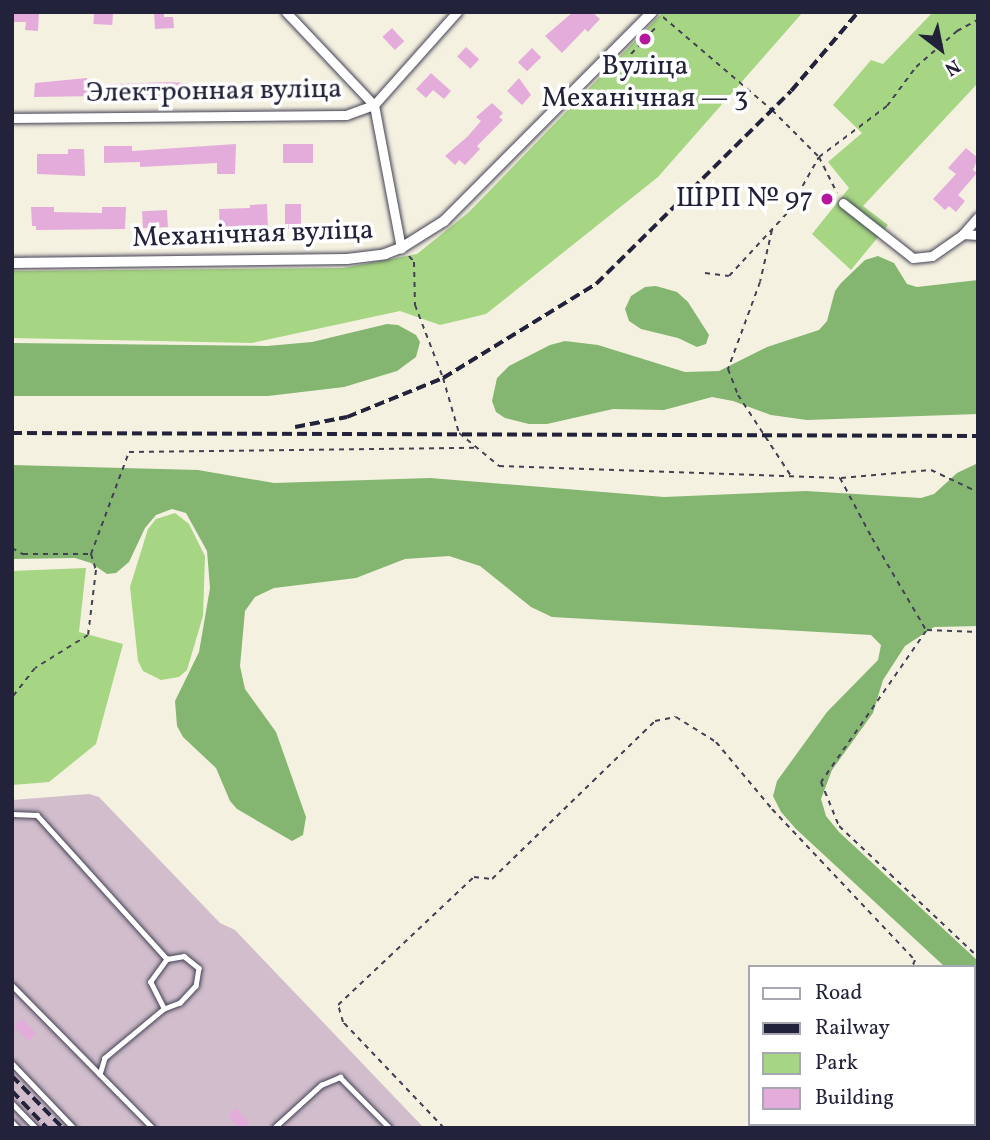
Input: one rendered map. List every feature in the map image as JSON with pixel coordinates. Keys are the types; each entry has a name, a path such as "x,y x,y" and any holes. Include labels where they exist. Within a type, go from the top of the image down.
{"street":[{"path":"286,12 374,105 401,248"},
{"name":"Электронная вуліца","path":"12,118 346,116 374,105 457,12"},
{"name":"Механічная вуліца","path":"12,263 347,259 385,254 401,248 444,222 652,12"},
{"path":"843,203 913,258 932,256 963,234 978,218"},
{"path":"963,234 978,235"}],"lane":[{"path":"12,814 37,816 167,959"},
{"path":"100,1074 105,1058 164,1009 180,1003 196,986 199,968 184,956 167,959 150,982 164,1009"},
{"path":"12,985 153,1128"},
{"path":"12,1063 74,1128"},
{"path":"274,1128 321,1085 340,1077 390,1128"},
{"path":"12,1103 36,1128"},
{"path":"12,1122 18,1128"}],"path":[{"path":"659,12 772,110 819,157 843,203"},
{"path":"705,273 729,276 788,212 819,157 887,106 916,67 957,31 978,20"},
{"path":"631,54 655,28"},
{"path":"772,229 760,282 728,369 738,395 792,476"},
{"path":"401,248 415,262 415,305 443,377 459,433 499,466 840,478 932,470 978,492"},
{"path":"12,697 35,668 88,635 96,570 91,554 129,452 477,448"},
{"path":"840,478 926,630"},
{"path":"12,548 23,554 91,554"},
{"path":"926,630 978,632"},
{"path":"926,630 821,782 839,826 978,957"},
{"path":"444,1128 343,1022 338,1005 474,877 492,879 655,721 676,717 716,742 772,809 915,960 913,965"}],"shaded area":[{"path":"89,794 99,797 220,923 235,930 424,1128 12,1128 12,800"}],"green space":[{"path":"663,12 803,12 658,177 486,314 440,325 400,311 252,343 12,338 12,271 343,268 417,254 469,212"},
{"path":"933,12 978,12 978,83 863,206 888,225 851,270 812,234 849,188 828,162 862,133 833,105 871,60 883,64"},
{"path":"878,256 894,263 907,284 917,287 978,280 978,414 807,420 771,415 733,401 712,397 664,410 613,409 547,424 529,424 505,418 496,412 492,401 497,378 509,366 550,345 565,341 598,345 685,372 719,371 767,347 819,330 827,321 835,291 841,283 865,260"},
{"path":"656,286 677,292 688,302 709,335 706,344 697,347 678,338 641,329 629,321 625,309 631,296 645,287"},
{"path":"387,324 398,325 416,335 420,342 416,357 397,371 344,387 268,396 12,396 12,343 267,346 312,342"},
{"path":"978,463 978,626 934,627 905,646 883,680 873,713 832,770 821,799 826,816 839,832 978,961 978,996 976,965 943,965 796,829 781,812 773,796 777,781 827,712 878,660 881,645 871,635 552,617 531,607 480,566 449,556 405,559 356,578 274,588 255,597 245,611 240,666 245,689 276,732 306,817 303,835 292,841 237,809 230,801 216,768 183,737 177,726 175,701 199,652 210,588 207,551 186,513 172,509 156,515 145,528 129,562 116,573 107,574 91,563 75,558 12,559 12,465 198,470 274,483 430,478 664,497 806,491 921,498 934,494 957,473"},
{"path":"175,513 189,524 205,556 203,616 187,670 179,677 161,680 143,671 138,661 130,587 148,529 156,519"},
{"path":"86,568 79,632 123,644 96,744 49,782 12,785 12,571"}],"building":[{"path":"12,12 39,12 38,31 25,30 26,22 12,22"},
{"path":"94,12 113,13 112,25 93,24"},
{"path":"154,12 164,12 164,17 173,17 174,28 155,29"},
{"path":"573,12 592,12 600,19 588,32 585,29 562,53 545,36"},
{"path":"392,28 404,41 395,50 382,37"},
{"path":"466,47 479,59 470,69 457,57"},
{"path":"532,48 541,57 527,71 518,62"},
{"path":"431,73 451,91 444,99 433,90 426,98 416,89"},
{"path":"87,78 88,85 171,82 211,85 210,103 192,102 192,94 171,93 171,100 100,102 100,96 34,97 35,83"},
{"path":"519,78 531,95 522,105 507,91"},
{"path":"492,103 503,113 499,117 503,120 477,146 480,149 465,165 459,160 455,165 445,156 467,137 481,121 476,117"},
{"path":"236,144 235,174 217,174 217,163 140,167 140,162 104,163 104,146 132,146 132,151"},
{"path":"283,144 313,144 313,163 283,163"},
{"path":"966,148 978,158 973,170 977,173 958,195 965,201 956,212 949,206 945,210 933,199 956,174 948,168"},
{"path":"68,149 84,149 85,176 37,174 37,154 68,154"},
{"path":"267,204 268,230 220,232 219,209 250,208 250,205"},
{"path":"285,204 301,204 301,229 285,229"},
{"path":"31,207 54,207 54,212 102,213 102,207 126,207 125,229 36,230 36,226 32,226"},
{"path":"167,210 168,227 143,228 142,211"},
{"path":"22,1019 36,1033 28,1041 14,1027"},
{"path":"236,1108 249,1122 244,1128 239,1128 228,1116"}],"railway":[{"path":"295,427 347,417 443,378 596,284 791,91 858,12"},
{"path":"12,433 978,436"},
{"path":"12,1076 63,1128"},
{"path":"12,1091 47,1128"}],"place":[{"name":"Вуліца Механічная — 3","path":"645,39"},
{"name":"ШРП № 97","path":"827,199"}]}
